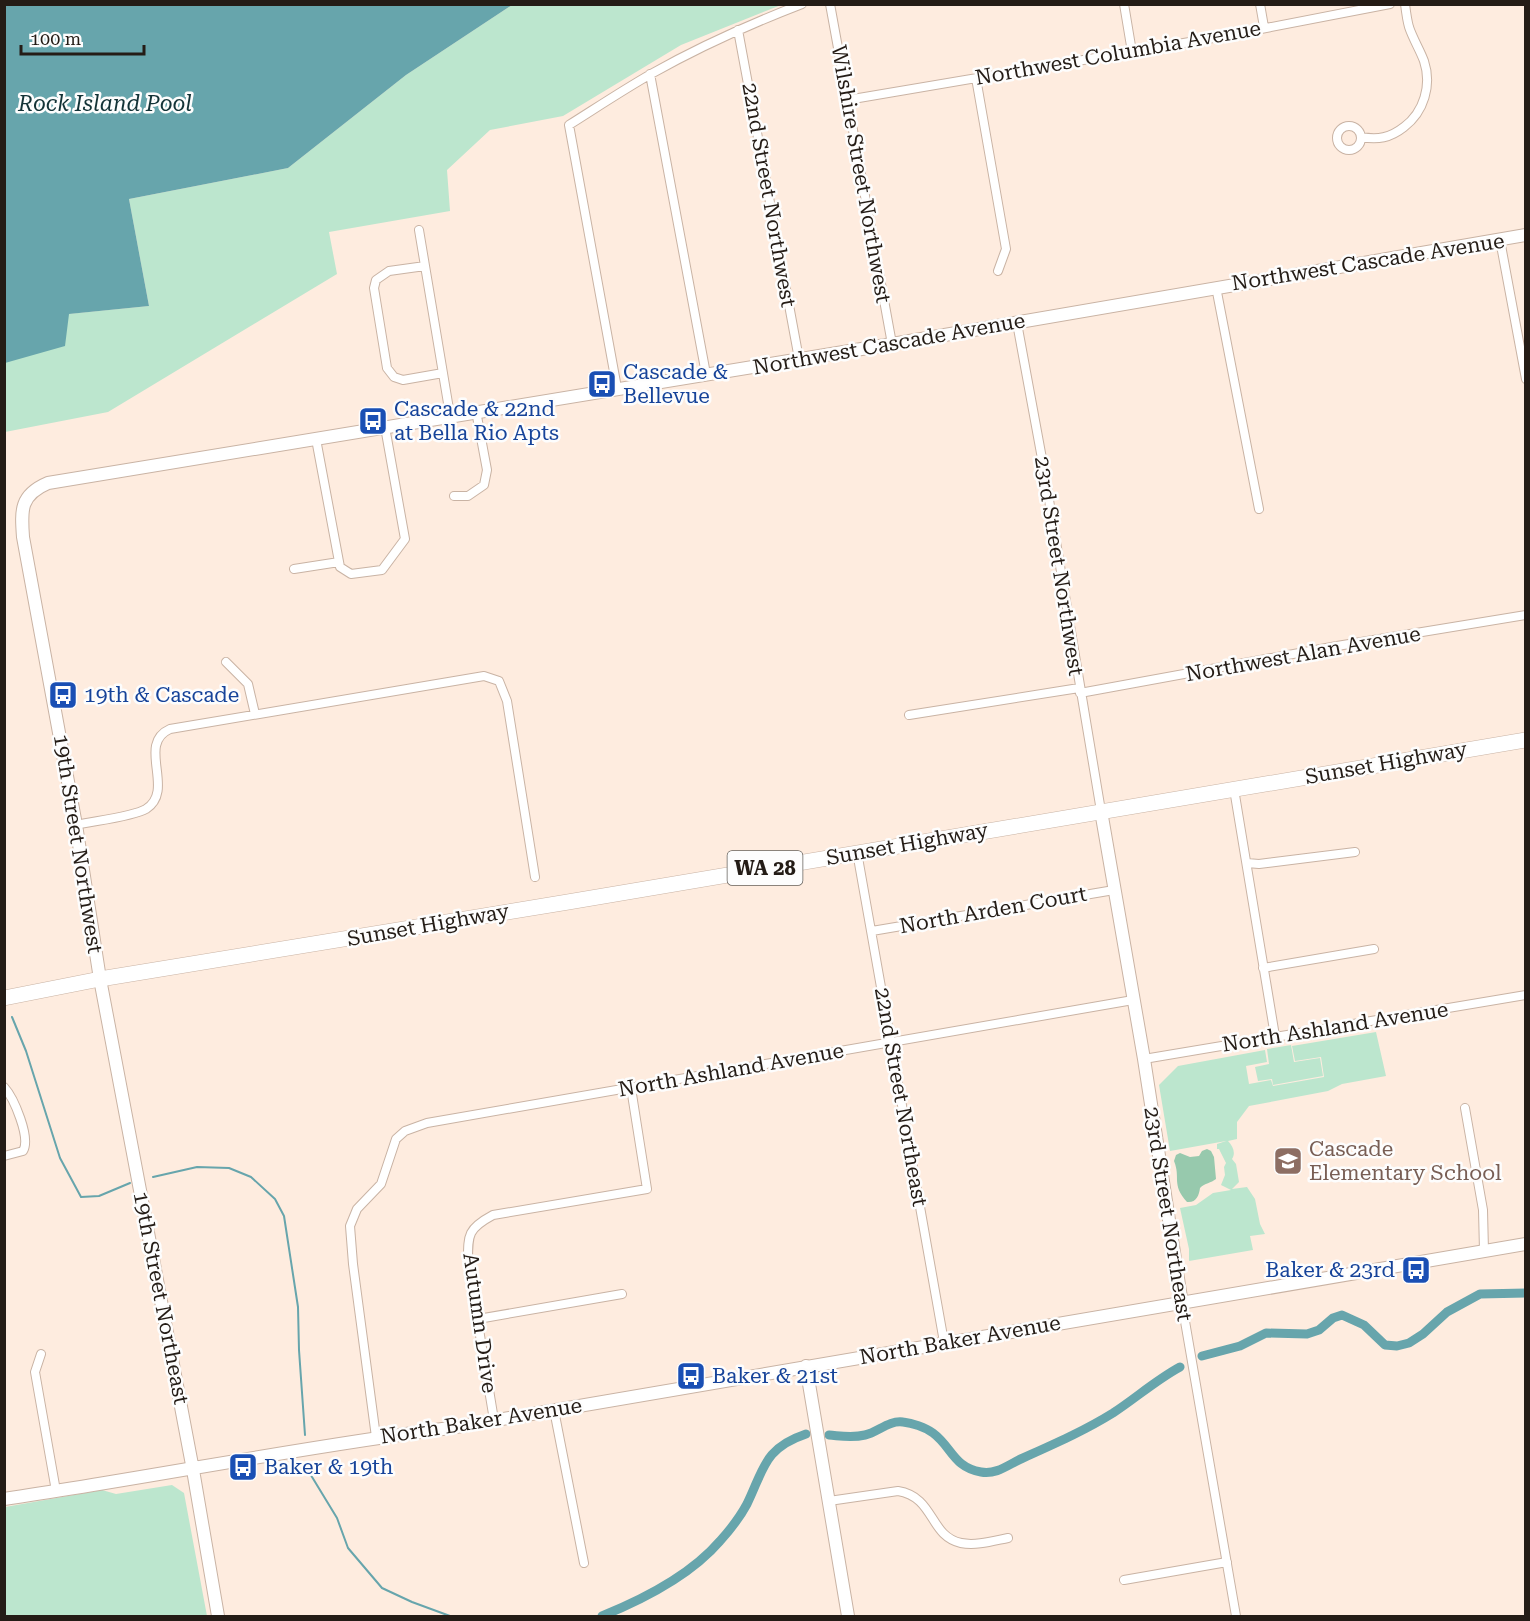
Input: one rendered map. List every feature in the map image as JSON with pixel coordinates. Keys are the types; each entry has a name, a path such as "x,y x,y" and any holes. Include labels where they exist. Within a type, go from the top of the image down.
{"highway":[{"name":"Sunset Highway","path":"4,998 100,979 1526,740"}],"street":[{"path":"617,388 569,125 650,74 738,30 802,4"},
{"name":"Wilshire Street Northwest","path":"830,4 892,344"},
{"path":"1124,4 1132,52"},
{"path":"1260,4 1264,27"},
{"name":"Northwest Columbia Avenue","path":"847,100 1225,36 1353,8 1390,4"},
{"path":"1361,137 1382,139 1396,133 1410,123 1420,110 1425,98 1428,81 1425,62 1409,28 1405,4"},
{"name":"22nd Street Northwest","path":"738,30 799,359"},
{"path":"650,74 706,374"},
{"path":"976,78 1006,249 998,271"},
{"path":"419,230 450,415"},
{"name":"Northwest Cascade Avenue","path":"26,497 35,488 48,483 892,344 1526,235"},
{"path":"1500,240 1526,379"},
{"path":"425,266 389,272 376,280 374,288 387,368 394,377 403,380 443,373"},
{"path":"1216,287 1259,509"},
{"name":"23rd Street Northwest","path":"1017,322 1101,811"},
{"path":"454,496 468,496 484,484 487,471 476,411"},
{"path":"316,439 340,567 351,574 382,570 405,539 385,427"},
{"name":"19th Street Northwest","path":"26,497 21,514 22,537 76,825 100,979"},
{"path":"294,569 339,562"},
{"name":"Northwest Alan Avenue","path":"909,716 1080,690 1526,615"},
{"path":"226,662 248,684 255,714"},
{"path":"76,825 144,810 150,805 158,789 155,751 160,735 165,731 177,727 484,676 499,681 505,694 535,877"},
{"path":"1234,789 1275,1036"},
{"name":"23rd Street Northeast","path":"1101,811 1236,1617"},
{"name":"22nd Street Northeast","path":"857,852 944,1342"},
{"path":"1247,863 1259,864 1354,852"},
{"name":"North Arden Court","path":"872,931 1114,890"},
{"path":"1263,968 1374,948"},
{"name":"19th Street Northeast","path":"100,979 194,1470 218,1617"},
{"name":"North Ashland Avenue","path":"1144,1059 1526,995"},
{"name":"North Ashland Avenue","path":"376,1437 350,1239 353,1216 381,1184 396,1139 405,1131 415,1126 1133,1000"},
{"path":"4,1087 25,1130 26,1145 23,1151 4,1156"},
{"name":"Autumn Drive","path":"494,1420 468,1263 468,1240 476,1224 493,1215 647,1189 631,1088"},
{"path":"1465,1108 1483,1210 1484,1251"},
{"name":"North Baker Avenue","path":"4,1499 554,1410 1526,1244"},
{"path":"478,1319 622,1294"},
{"path":"41,1354 35,1372 56,1491"},
{"path":"806,1366 848,1617"},
{"path":"554,1410 584,1563"},
{"path":"829,1501 898,1491 908,1492 918,1498 939,1527 951,1539 972,1544 1008,1538"},
{"path":"1124,1580 1227,1562"}],"green space":[{"path":"512,5 781,5 681,45 563,116 490,130 447,170 450,211 329,232 337,274 108,412 5,432 5,362 68,314 149,306 129,199 288,168 406,75"},
{"path":"1376,1032 1386,1076 1342,1084 1328,1091 1249,1106 1237,1122 1237,1139 1228,1141 1233,1150 1232,1159 1236,1164 1239,1182 1232,1189 1247,1187 1255,1199 1260,1224 1265,1234 1250,1236 1253,1250 1189,1261 1189,1249 1180,1208 1196,1205 1213,1193 1231,1190 1221,1185 1226,1163 1217,1149 1217,1144 1226,1141 1170,1151 1159,1085 1178,1066 1265,1050 1267,1062 1246,1066 1249,1084 1271,1080 1273,1086 1324,1077 1321,1057 1295,1061 1292,1046"},
{"path":"1291,1045 1294,1062 1320,1058 1323,1076 1273,1085 1272,1079 1258,1081 1255,1067 1269,1064 1267,1049"},
{"path":"1207,1149 1214,1157 1216,1179 1200,1188 1195,1200 1187,1202 1178,1186 1174,1161 1176,1155 1180,1153 1190,1157 1199,1156"},
{"path":"172,1485 184,1493 207,1616 5,1616 5,1507 102,1490 116,1494"}],"water":[{"name":"Rock Island Pool","path":"5,4 512,5 406,75 288,168 129,199 149,306 69,314 65,346 5,363"}],"waterway":[{"path":"12,1017 26,1051 60,1158 81,1197 99,1196 130,1183"},
{"path":"153,1177 197,1167 229,1168 251,1177 275,1199 284,1216 298,1307 305,1435"},
{"path":"1202,1356 1240,1346 1266,1333 1307,1334 1319,1330 1333,1318 1342,1315 1364,1325 1385,1345 1397,1346 1409,1343 1423,1334 1447,1312 1480,1294 1526,1293"},
{"path":"829,1435 860,1436 888,1424 910,1423 933,1433 964,1466 987,1473 1003,1468 1102,1420 1180,1367"},
{"path":"602,1616 666,1585 708,1554 741,1514 762,1470 773,1453 781,1446 806,1434"},
{"path":"309,1472 337,1518 348,1548 382,1588 450,1616"}],"place":[{"name":"Cascade & Bellevue","path":"602,384"},
{"name":"Cascade & 22nd at Bella Rio Apts","path":"373,421"},
{"name":"19th & Cascade","path":"63,695"},
{"name":"Cascade Elementary School","path":"1288,1161"},
{"name":"Baker & 23rd","path":"1416,1270"},
{"name":"Baker & 21st","path":"691,1376"},
{"name":"Baker & 19th","path":"243,1467"}]}
